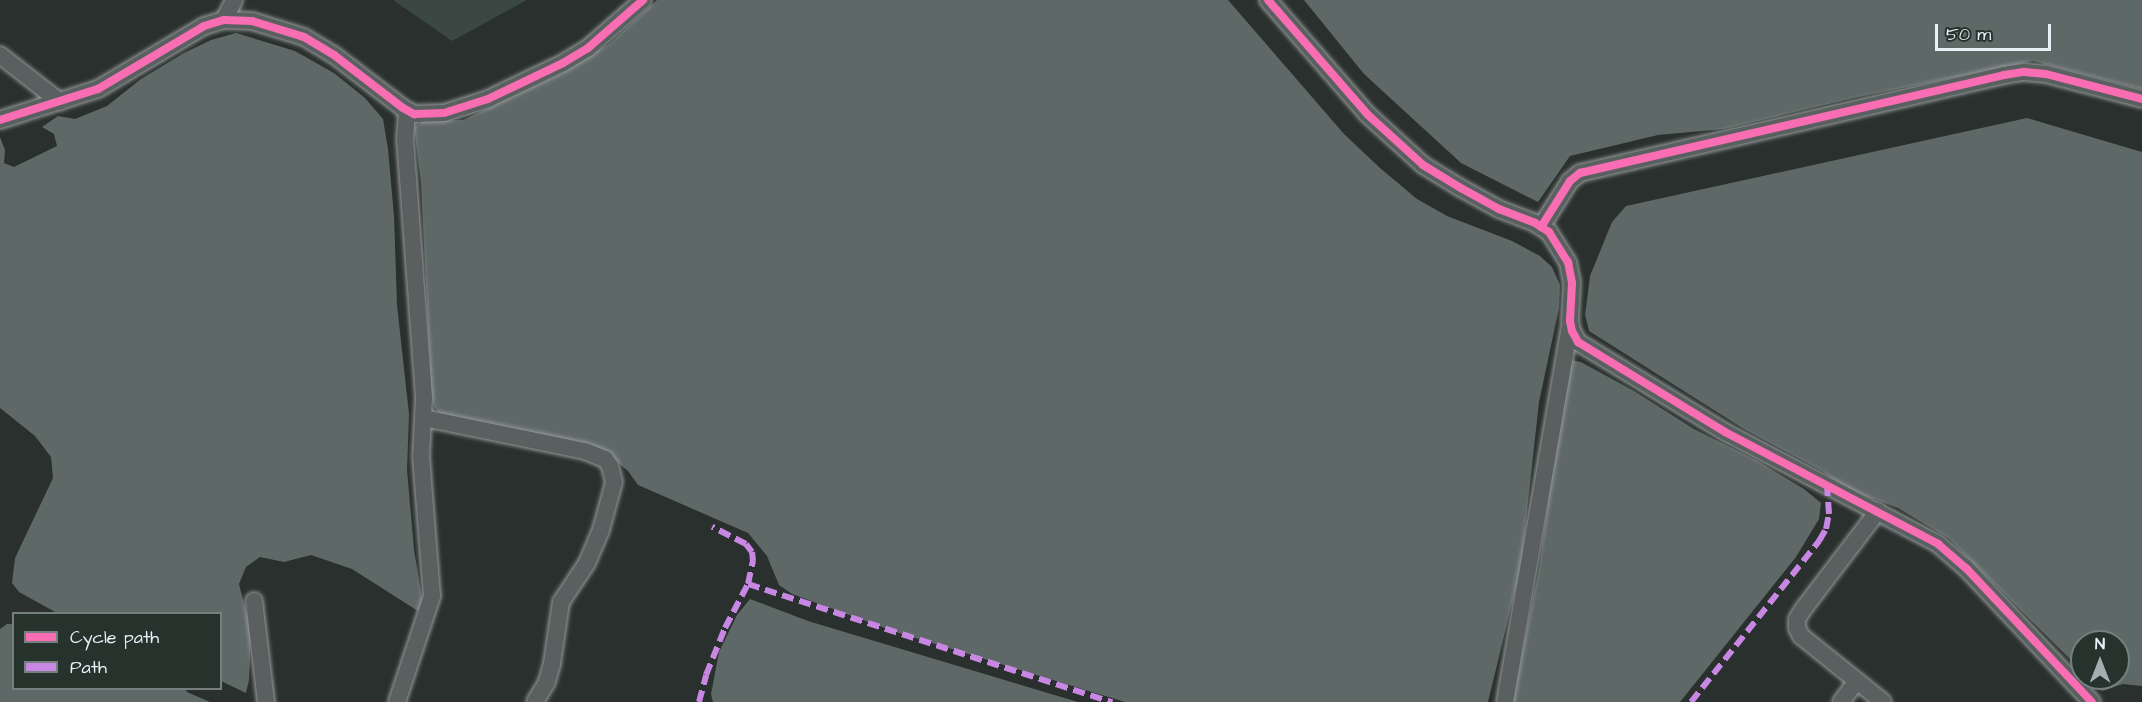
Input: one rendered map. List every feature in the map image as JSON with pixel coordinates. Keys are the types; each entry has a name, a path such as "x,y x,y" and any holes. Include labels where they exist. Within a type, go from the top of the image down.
{"street":[{"path":"224,20 234,0"},
{"path":"0,120 98,89 204,26 224,20 252,21 303,37 334,55 407,111 426,116 454,111 532,80 588,48 643,0"},
{"path":"1268,0 1366,114 1416,159 1459,187 1541,227 1559,246 1568,262 1572,283 1570,321 1505,702"},
{"path":"0,55 60,102"},
{"path":"1541,227 1570,181 1580,173 2004,75 2024,72 2046,74 2142,99"},
{"path":"398,702 432,596 421,457 424,418 405,140 407,111"},
{"path":"1570,321 1578,342 1607,361 1725,432 1827,488 1878,511 1938,544 1966,568 2092,702"},
{"path":"424,418 585,451 604,459 610,466 614,482 601,530 587,563 561,602 552,664 547,682 535,702"},
{"path":"1878,511 1797,619 1801,636 1883,702"},
{"path":"254,601 266,702"},
{"path":"1841,702 1857,681"}],"shaded area":[{"path":"393,0 527,0 452,41"},
{"path":"657,0 1228,0 1344,134 1417,199 1447,216 1512,241 1540,256 1552,267 1560,285 1559,308 1539,402 1521,566 1488,702 1125,702 896,632 792,594 779,585 767,556 748,533 638,485 628,471 607,454 439,413 434,407 431,388 421,183 414,127 425,121 463,120 562,73 609,44"},
{"path":"1304,0 2142,0 2142,89 2033,61 1854,98 1724,129 1658,135 1570,156 1538,202 1461,163 1364,74"},
{"path":"236,33 295,51 334,73 365,98 383,119 394,216 397,305 409,414 407,470 414,550 423,603 418,611 352,569 311,555 284,562 260,557 246,567 239,584 251,631 249,680 246,693 222,681 222,612 55,612 19,592 12,583 15,558 53,478 51,457 35,436 0,408 0,137 5,150 4,163 14,167 57,146 54,134 42,127 58,116 75,119 107,106 141,79 211,40"},
{"path":"2027,118 2142,152 2142,686 2130,685 2130,630 2070,630 2070,659 1948,538 1898,508 1847,489 1822,471 1744,429 1589,331 1585,315 1590,276 1612,222 1626,206"},
{"path":"1571,360 1581,362 1634,391 1694,429 1758,461 1804,489 1821,503 1819,519 1796,557 1680,702 1512,702 1539,569 1549,496 1559,379"},
{"path":"750,599 808,621 1078,702 713,702 711,694 719,652 737,615"},
{"path":"7,624 12,624 12,690 186,690 210,702 0,702 0,629"}],"marked path":[{"path":"1691,702 1819,541 1826,529 1829,514 1827,488"},
{"path":"699,702 706,675 725,628 748,584 753,561 752,552 746,544 712,527"},
{"path":"748,584 1112,702"}],"cycle path":[{"path":"0,120 98,89 204,26 224,20 252,21 304,37 334,55 414,114 444,113 488,99 563,63 588,48 643,0"},
{"path":"1268,0 1367,114 1423,165 1499,209 1535,223 1549,232 1568,262 1572,283 1570,321 1578,342 1725,432 1938,544 1966,568 2092,702"},
{"path":"1541,227 1570,181 1580,173 2004,75 2024,72 2046,74 2142,99"}]}
